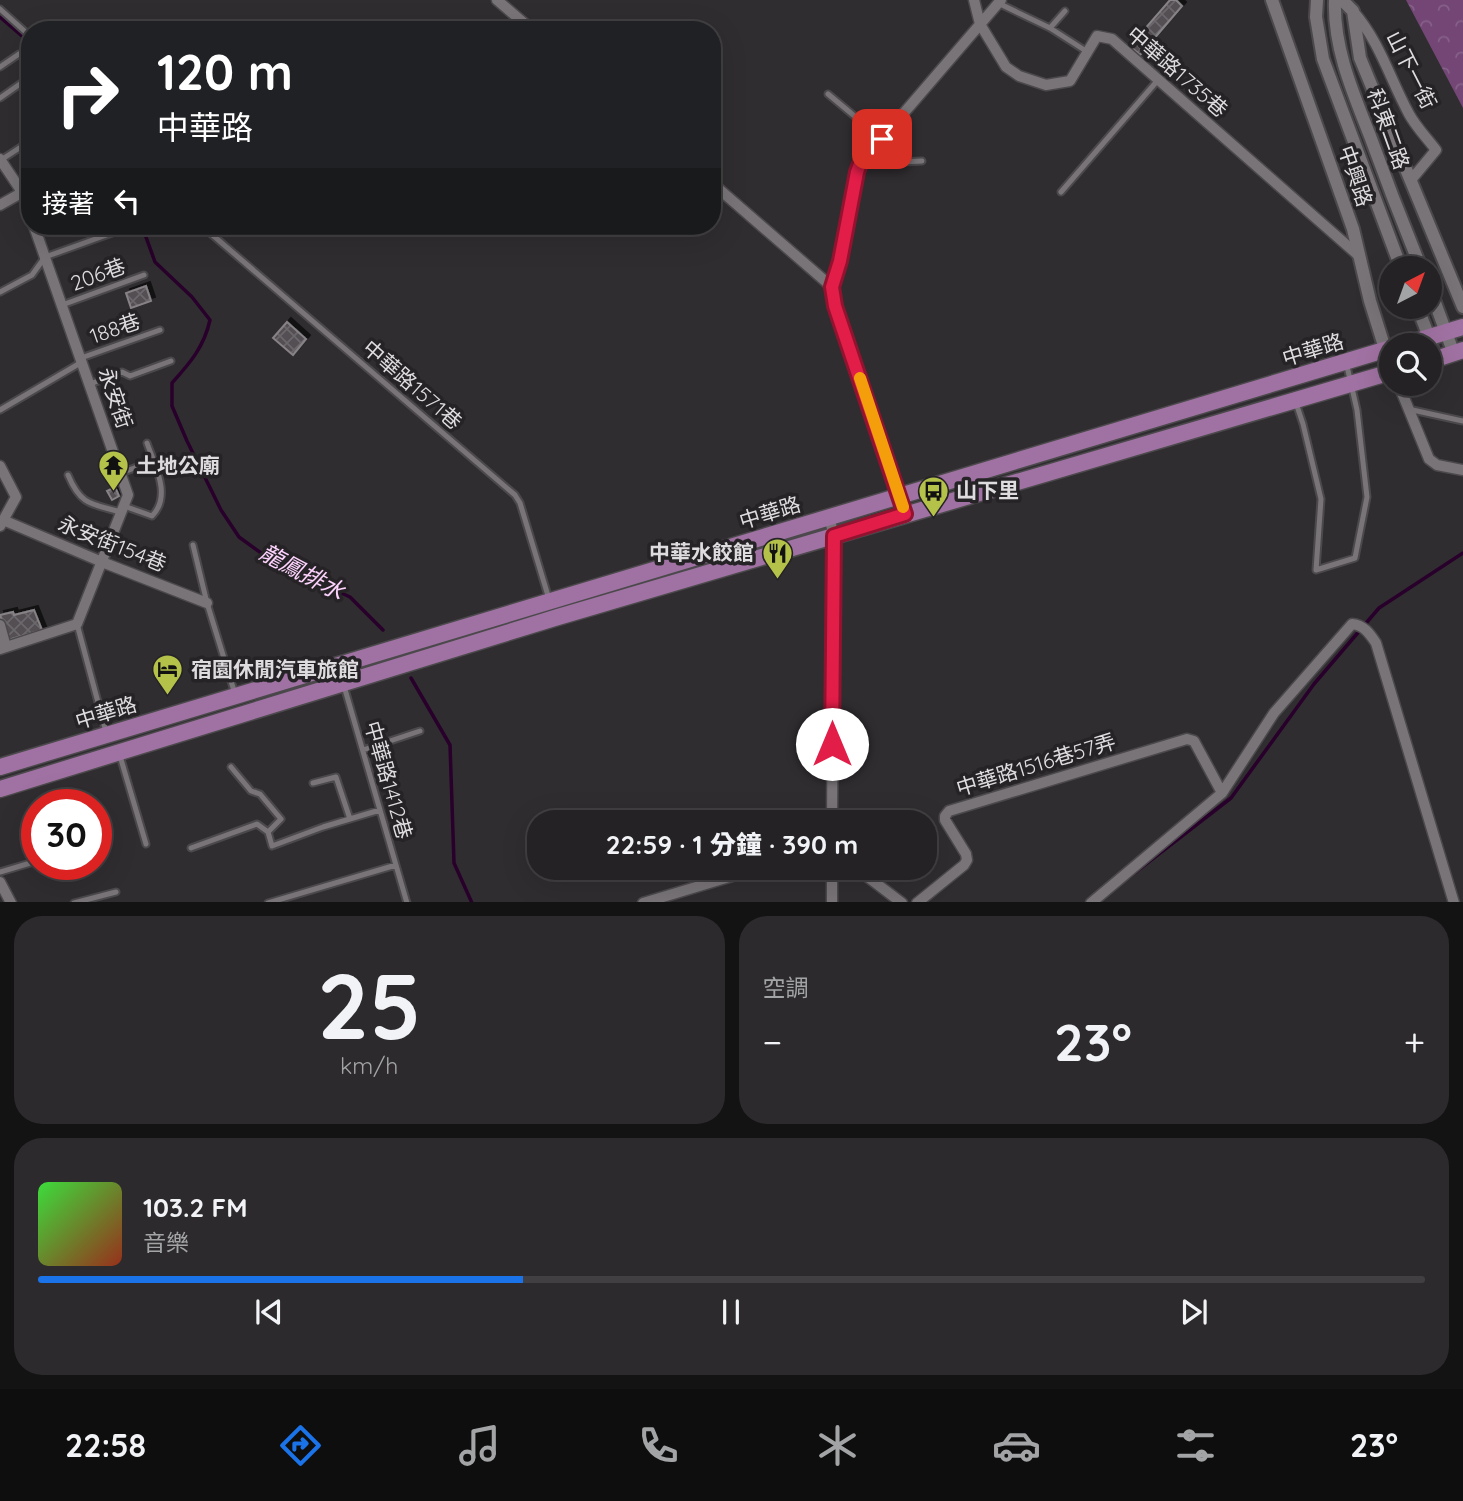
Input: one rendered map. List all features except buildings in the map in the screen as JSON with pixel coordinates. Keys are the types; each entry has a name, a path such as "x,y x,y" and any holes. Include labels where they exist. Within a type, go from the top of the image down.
{"main road":[{"name":"中華路","path":"0,767 1379,352"},
{"name":"中華路","path":"0,789 905,514 1379,374"},
{"path":"900,496 905,514"}],"street":[{"path":"497,0 522,21"},
{"path":"974,0 980,24 1006,67 1019,76 1046,85 1070,81 1086,51"},
{"name":"中興路","path":"1272,0 1353,229 1357,255 1383,333"},
{"name":"科東二路","path":"1317,0 1316,17 1323,59 1396,256"},
{"name":"科東二路","path":"1335,0 1334,15 1342,60 1416,256"},
{"name":"山下一街","path":"1342,0 1364,24 1380,50 1410,116 1436,150 1411,180"},
{"path":"900,496 835,306 832,287 860,164 999,2"},
{"name":"山下一街","path":"1353,11 1360,58 1463,306"},
{"name":"中華路1735巷","path":"1086,51 1097,36 1112,39 1357,255"},
{"path":"0,160 21,184"},
{"path":"721,191 832,287"},
{"path":"0,205 21,193"},
{"name":"永安街","path":"37,235 128,495 77,624"},
{"path":"1442,308 1455,329 1458,352"},
{"path":"1403,396 1429,459 1437,465 1463,470"},
{"path":"0,466 16,497 2,523"},
{"path":"830,517 834,536 832,810"},
{"name":"永安街154巷","path":"2,523 207,603"},
{"path":"0,625 3,648 77,624"},
{"path":"1091,902 1222,793 1274,713 1352,624 1362,627 1376,643 1454,902"},
{"name":"中華路1516巷57弄","path":"917,902 967,860 946,820 945,816 949,811 1187,739 1194,741 1222,793"},
{"path":"643,902 718,880"},
{"path":"832,880 832,902"},
{"path":"873,880 902,902"},
{"path":"0,882 11,902"}],"lane":[{"path":"999,2 1050,28 1086,51"},
{"path":"0,9 21,28"},
{"path":"1050,28 1066,11"},
{"path":"0,67 19,54"},
{"path":"1061,192 1158,80"},
{"path":"0,98 21,83"},
{"path":"828,94 882,139"},
{"path":"0,160 21,147"},
{"path":"860,164 922,161"},
{"path":"0,292 32,275 45,257 106,235"},
{"name":"中華路1571巷","path":"212,235 515,495 520,503 550,602"},
{"name":"206巷","path":"62,304 144,275"},
{"name":"188巷","path":"0,410 81,360 160,330"},
{"path":"90,384 122,372 130,376 171,361"},
{"path":"1294,400 1303,424 1321,499 1316,570 1355,558 1367,497 1353,383 1346,362"},
{"path":"1408,408 1463,421"},
{"path":"68,475 76,495 90,503 152,516 158,510 163,491 147,443"},
{"path":"121,473 153,461"},
{"path":"193,545 207,603 236,696"},
{"path":"77,624 107,735"},
{"name":"中華路1412巷","path":"339,666 407,902"},
{"path":"363,750 420,731"},
{"path":"119,752 146,844"},
{"path":"231,767 251,791 260,794 281,819 268,832"},
{"path":"313,783 336,777 349,819"},
{"path":"191,848 257,824 268,832 271,846 380,810"},
{"path":"268,902 396,865"},
{"path":"0,872 21,866"},
{"path":"74,902 116,892"}],"green space":[{"path":"1406,0 1463,0 1463,108"}],"waterway":[{"name":"龍鳳排水","path":"0,17 21,35"},
{"name":"龍鳳排水","path":"145,235 155,262 192,297 210,320 200,347 172,383 172,406 221,510 239,537 272,561 350,597 383,630"},
{"path":"1129,877 1231,798 1314,684 1379,608 1463,553"},
{"name":"龍鳳排水","path":"411,678 450,745 454,863 472,902"}],"slow traffic":[{"path":"860,378 903,507"}],"place":[{"name":"土地公廟","path":"113,493"},
{"name":"山下里","path":"933,518"},
{"name":"中華水餃館","path":"777,580"},
{"name":"宿園休閒汽車旅館","path":"168,697"}],"route":[{"path":"832,744 834,536 905,514 835,306 832,287 840,261 857,172 860,164 882,139"}]}
